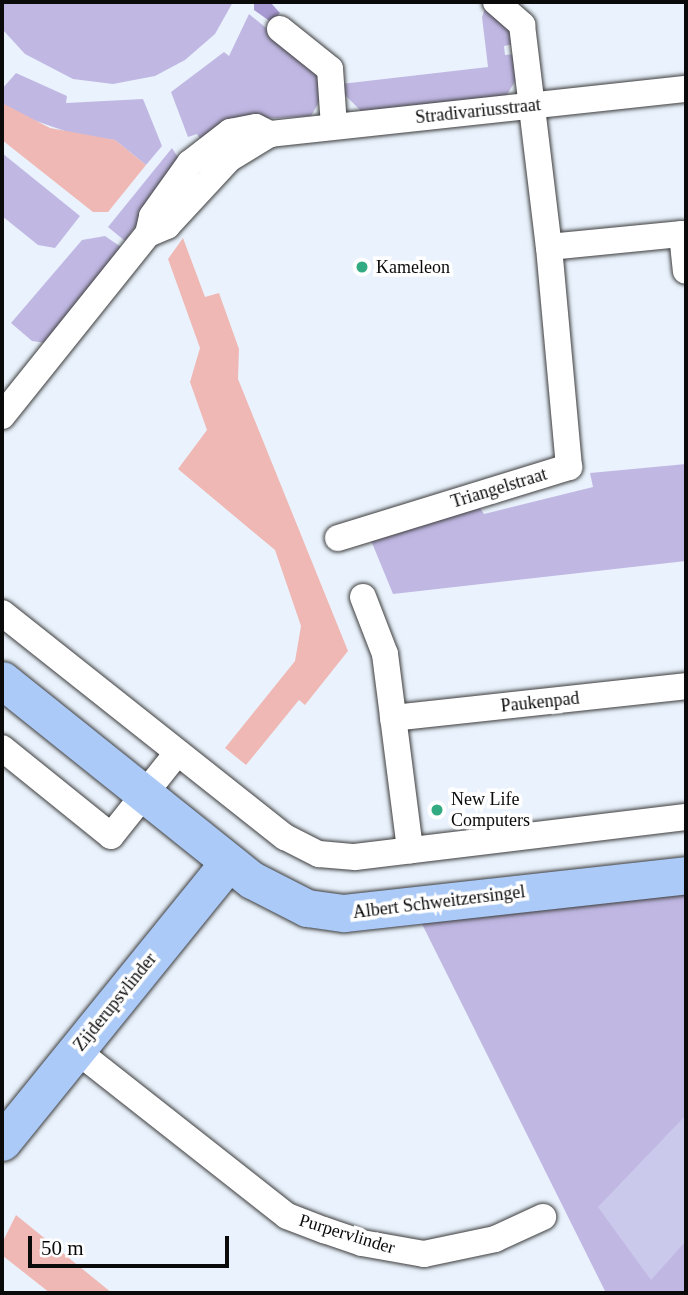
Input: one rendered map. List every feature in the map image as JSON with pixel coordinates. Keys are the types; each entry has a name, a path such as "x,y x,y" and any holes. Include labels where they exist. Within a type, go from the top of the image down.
{"street":[{"name":"Triangelstraat","path":"338,538 569,467 549,247 522,25 496,2"},
{"path":"280,29 330,69 334,126"},
{"name":"Stradivariusstraat","path":"2,416 148,234 167,226 229,159 270,134 686,89"},
{"path":"549,247 682,234 686,271"},
{"path":"363,597 385,654 410,850"},
{"path":"2,613 177,753 304,849 336,858 686,817"},
{"name":"Albert Schweitzersingel","path":"2,680 229,862 290,903 344,913 686,874"},
{"name":"Paukenpad","path":"393,718 686,686"},
{"path":"2,748 111,836 177,753"},
{"name":"Zijderupsvlinder","path":"2,1142 229,862"},
{"name":"Purpervlinder","path":"76,1050 287,1216 324,1230 362,1243 424,1254 495,1239 543,1217"}],"shaded area":[{"path":"2,2 233,2 215,34 185,60 155,76 113,84 73,79 25,54 2,29"},
{"path":"254,2 270,2 280,13 271,22 254,10"},
{"path":"485,9 511,32 514,44 504,46 505,55 515,54 518,77 506,96 362,112 341,91 341,84 488,67 482,17"},
{"path":"249,14 322,74 323,95 311,116 243,120 201,140 197,134 188,137 171,92 224,52 229,56"},
{"path":"16,73 67,96 66,103 143,99 162,146 146,165 115,140 79,136 22,116 2,103 2,89"},
{"path":"2,103 50,128 115,140 146,165 108,212 93,212 2,140"},
{"path":"172,148 179,159 175,172 125,241 108,227"},
{"path":"2,153 80,216 55,248 38,245 2,216"},
{"path":"105,236 121,247 46,343 32,341 11,323 82,240"},
{"path":"183,238 205,297 219,293 239,349 238,379 348,651 305,705 299,700 246,765 225,748 295,661 301,626 275,550 178,469 207,430 190,382 200,348 168,259"},
{"path":"686,464 686,561 393,594 370,538 480,508 484,514 593,487 590,473"},
{"path":"686,886 686,1293 606,1293 418,916"},
{"path":"686,1115 686,1241 651,1280 598,1207"},
{"path":"16,1215 112,1293 50,1293 3,1256 2,1243"}],"place":[{"name":"Kameleon","path":"362,267"},
{"name":"New Life Computers","path":"437,810"}]}
